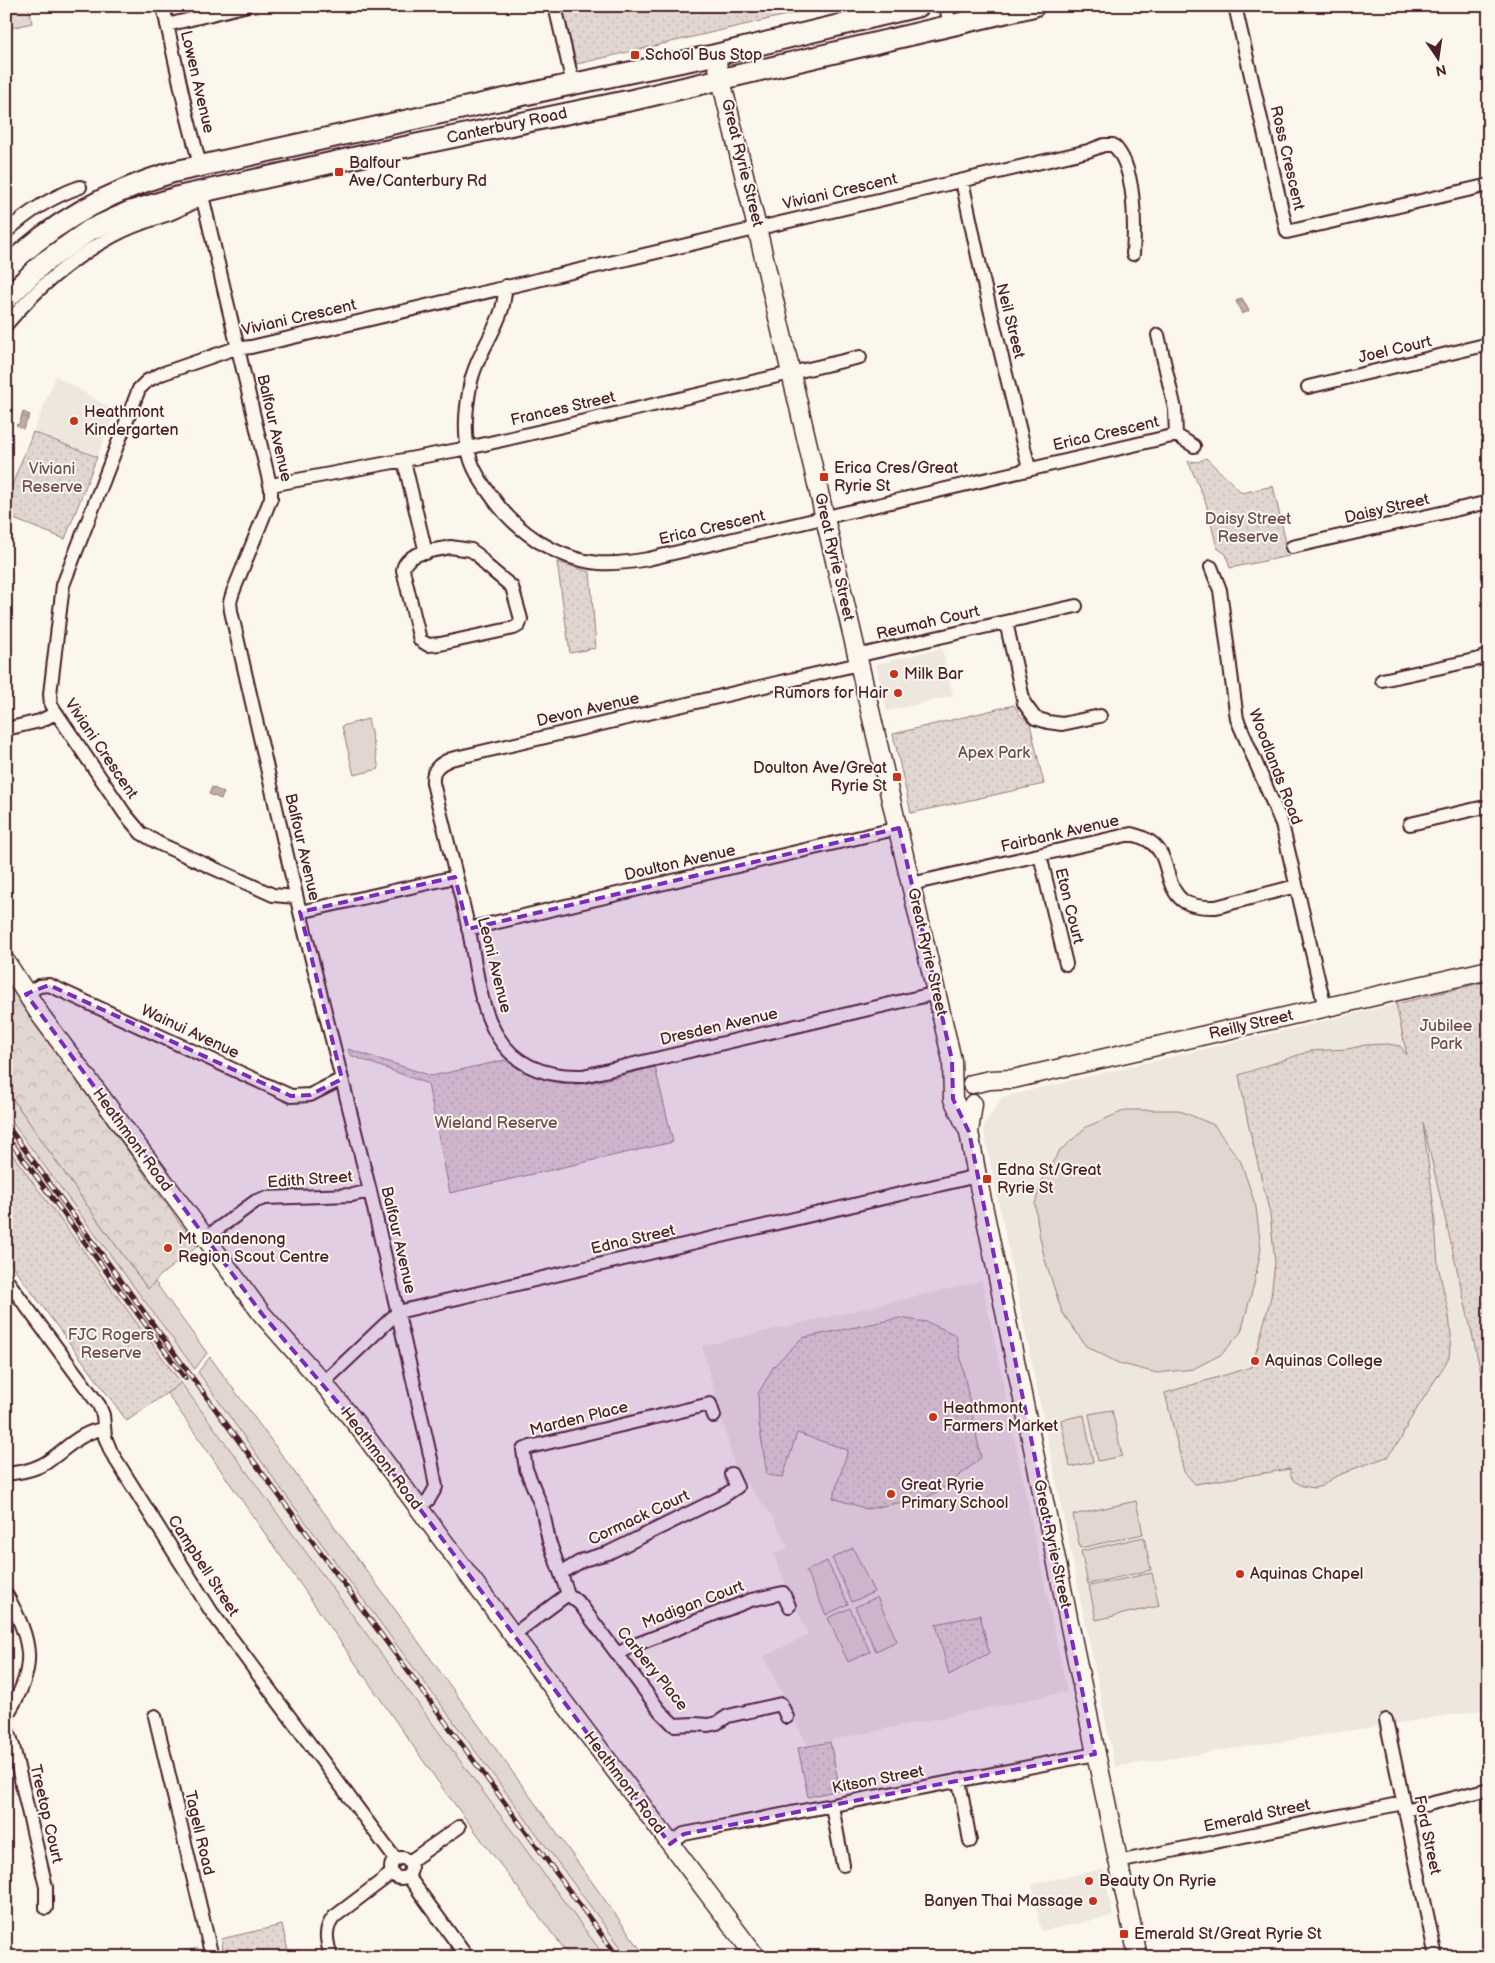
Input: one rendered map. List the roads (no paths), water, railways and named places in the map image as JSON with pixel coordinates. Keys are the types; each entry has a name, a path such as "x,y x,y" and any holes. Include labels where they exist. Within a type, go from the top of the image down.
{"main road":[{"name":"Canterbury Road","path":"6,268 36,240 92,203 132,185 200,165 715,54 919,6"},
{"name":"Canterbury Road","path":"6,299 43,263 90,230 135,210 202,195 234,183 632,100 1034,6"},
{"name":"Great Ryrie Street","path":"715,54 899,828 952,1060 966,1094 969,1132 977,1176 1138,1957"},
{"path":"573,84 582,94 592,98 632,100"},
{"path":"555,116 565,109 570,101 573,84"},
{"name":"Heathmont Road","path":"6,962 26,994 262,1314 358,1426 756,1957"},
{"name":"Reilly Street","path":"966,1094 990,1080 1013,1079 1489,970"}],"street":[{"name":"Lowen Avenue","path":"163,6 200,165"},
{"path":"167,25 244,6"},
{"path":"555,6 573,84"},
{"path":"946,6 950,26"},
{"name":"Ross Crescent","path":"1234,6 1288,232 1489,185"},
{"name":"Viviani Crescent","path":"296,897 273,895 160,844 142,833 125,814 51,705 50,694 63,585 139,389 147,381 161,374 233,349 962,181 1088,151 1104,145 1113,145 1120,154 1132,193 1135,220 1133,254"},
{"name":"Neil Street","path":"962,181 983,280 1029,468"},
{"path":"6,232 56,195 80,186"},
{"path":"6,326 31,296 101,243 135,225 171,213 202,195"},
{"name":"Balfour Avenue","path":"202,195 271,485 271,498 233,592 230,606 296,897 370,1191 436,1487 429,1499 418,1508"},
{"name":"Erica Crescent","path":"506,286 502,310 477,361 470,384 466,424 468,448 474,468 488,492 516,524 539,542 585,560 613,563 648,560 1029,468 1176,435"},
{"path":"1158,335 1175,409 1176,435 1194,446"},
{"name":"Joel Court","path":"1308,387 1489,344"},
{"name":"Frances Street","path":"271,485 468,448 860,356"},
{"path":"404,460 426,553"},
{"name":"Daisy Street","path":"1292,547 1489,502"},
{"path":"450,547 459,547 471,550 478,555 486,566 514,590 521,619 519,624 514,628 440,644 428,645 422,642 417,633 403,566 408,558 426,553 450,547"},
{"name":"Woodlands Road","path":"1211,567 1220,590 1237,719 1282,824 1325,1008"},
{"name":"Reumah Court","path":"858,660 1076,606"},
{"path":"1006,622 1024,703 1036,718 1062,724 1100,716"},
{"path":"1382,680 1479,659 1489,655"},
{"name":"Devon Avenue","path":"455,877 433,783 434,772 442,763 451,759 858,660"},
{"path":"6,730 40,721 56,713"},
{"path":"1410,824 1489,806"},
{"name":"Doulton Avenue","path":"468,929 899,828"},
{"name":"Fairbank Avenue","path":"911,884 1131,834 1151,841 1161,852 1171,888 1180,899 1190,905 1216,907 1296,886"},
{"name":"Eton Court","path":"1040,856 1066,964"},
{"path":"300,912 455,877"},
{"name":"Leoni Avenue","path":"455,877 485,1006 498,1038 512,1054"},
{"name":"Wainui Avenue","path":"26,994 39,986 49,985 291,1096 310,1095 342,1079"},
{"name":"Dresden Avenue","path":"512,1054 521,1062 537,1071 555,1075 583,1076 936,993"},
{"name":"Edna Street","path":"398,1312 977,1176"},
{"name":"Edith Street","path":"205,1238 256,1201 265,1198 352,1195 370,1191"},
{"name":"Campbell Street","path":"6,1279 99,1405 103,1415 105,1437 111,1452 212,1611 396,1860"},
{"path":"323,1383 398,1312"},
{"name":"Marden Place","path":"561,1573 549,1541 542,1508 526,1469 523,1450 710,1405"},
{"path":"6,1474 29,1471 38,1467 87,1433 104,1429"},
{"name":"Cormack Court","path":"561,1573 583,1560 608,1553 722,1497 737,1487 731,1474"},
{"path":"513,1635 568,1594 561,1573"},
{"name":"Madigan Court","path":"618,1654 632,1646 781,1588 789,1606"},
{"path":"6,1594 19,1616 29,1646 24,1682 6,1716"},
{"name":"Carbery Place","path":"568,1594 580,1604 668,1721 674,1726 708,1725 717,1723 728,1716 781,1704 787,1716"},
{"name":"Tagell Road","path":"155,1716 212,1957"},
{"name":"Ford Street","path":"1386,1720 1436,1957"},
{"name":"Treetop Court","path":"6,1730 12,1741 46,1887 46,1908"},
{"name":"Kitson Street","path":"670,1844 684,1834 1095,1754"},
{"path":"959,1781 970,1841"},
{"name":"Emerald Street","path":"1118,1862 1489,1789"},
{"path":"832,1806 843,1866"},
{"path":"409,1862 459,1827"},
{"path":"404,1859 409,1862 411,1871 408,1876 401,1878 392,1874 392,1864 396,1860 404,1859"},
{"path":"331,1957 326,1933 329,1923 334,1917 392,1874"},
{"path":"408,1876 467,1957"}],"water":[{"path":"1242,298 1249,311 1242,314 1236,301"},
{"path":"23,412 30,415 23,429 16,425 19,424"},
{"path":"212,787 224,793 221,799 209,794"}],"railway":[{"path":"6,1124 618,1957"},
{"path":"13,1145 185,1378"}],"place":[{"name":"School Bus Stop","path":"635,55"},
{"name":"Balfour Ave/Canterbury Rd","path":"339,172"},
{"name":"Heathmont Kindergarten","path":"74,421"},
{"name":"Erica Cres/Great Ryrie St","path":"824,477"},
{"name":"Milk Bar","path":"894,674"},
{"name":"Rumors for Hair","path":"898,693"},
{"name":"Doulton Ave/Great Ryrie St","path":"897,777"},
{"name":"Edna St/Great Ryrie St","path":"987,1179"},
{"name":"Mt Dandenong Region Scout Centre","path":"168,1248"},
{"name":"Aquinas College","path":"1255,1361"},
{"name":"Heathmont Farmers Market","path":"933,1417"},
{"name":"Great Ryrie Primary School","path":"891,1494"},
{"name":"Aquinas Chapel","path":"1240,1574"},
{"name":"Beauty On Ryrie","path":"1089,1881"},
{"name":"Banyen Thai Massage","path":"1093,1901"},
{"name":"Emerald St/Great Ryrie St","path":"1124,1934"}],"park label":[{"name":"Viviani Reserve","path":"52,478"},
{"name":"Daisy Street Reserve","path":"1248,528"},
{"name":"Apex Park","path":"994,753"},
{"name":"Jubilee Park","path":"1446,1035"},
{"name":"Wieland Reserve","path":"496,1123"},
{"name":"FJC Rogers Reserve","path":"111,1344"}]}
